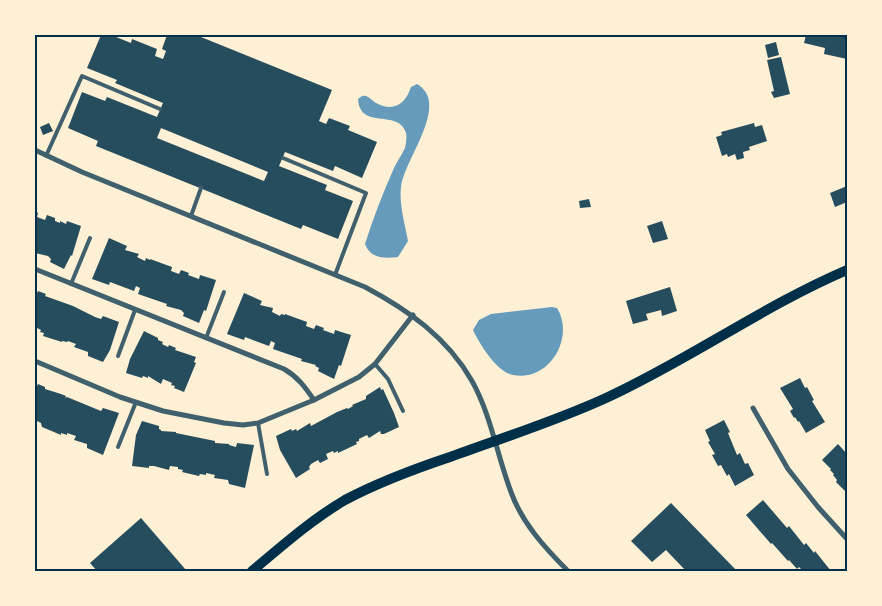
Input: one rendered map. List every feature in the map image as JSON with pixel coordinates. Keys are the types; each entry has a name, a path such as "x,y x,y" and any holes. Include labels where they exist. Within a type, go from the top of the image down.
{"main road":[{"path":"252,571 311,522 353,496 411,470 495,441 607,398 795,296 847,270"}],"street":[{"path":"35,150 365,287 413,315 446,344 472,382 480,398 510,491 518,508 538,538 568,571"},
{"path":"35,269 284,369 302,383 314,400"},
{"path":"35,361 163,411 243,425 258,423 314,400 359,377 375,364 413,315"},
{"path":"753,408 788,469 818,507 847,539"}],"lane":[{"path":"46,156 82,76 160,109"},
{"path":"283,158 366,194 335,275"},
{"path":"191,216 200,188"},
{"path":"71,284 90,238"},
{"path":"206,338 224,292"},
{"path":"118,356 135,310"},
{"path":"375,364 388,379 403,411"},
{"path":"118,447 136,402"},
{"path":"258,423 267,474"}],"water":[{"path":"417,84 426,93 429,105 428,118 423,133 404,175 401,187 402,208 408,241 398,257 388,258 374,255 367,249 365,244 395,165 405,148 406,134 402,126 396,122 365,114 360,109 358,99 366,96 382,106 393,107 402,102 411,87"},
{"path":"557,308 562,319 563,332 561,344 556,355 548,365 538,372 526,375 507,373 495,363 473,330 479,320 491,314"}],"building":[{"path":"101,35 111,35 131,43 132,39 157,49 155,56 163,59 166,51 162,49 167,35 196,35 332,90 319,121 326,124 329,118 350,126 348,130 377,142 362,178 335,166 333,171 285,152 279,166 327,185 325,190 353,201 338,239 303,225 301,229 96,146 98,141 68,128 82,92 105,101 107,97 157,117 163,103 115,83 117,80 87,68","holes":["161,128 268,172 264,181 157,138"]},
{"path":"806,35 847,36 847,59 824,54 825,48 804,43"},
{"path":"776,42 779,55 768,58 765,45"},
{"path":"781,57 790,94 774,98 771,92 774,91 767,60"},
{"path":"49,123 53,131 43,135 40,127"},
{"path":"754,123 755,127 762,125 767,141 749,147 750,150 743,152 744,158 737,160 735,154 728,157 727,154 722,156 716,137 722,135 721,132"},
{"path":"847,186 847,202 835,207 830,193"},
{"path":"589,199 591,207 580,208 579,201"},
{"path":"35,211 38,213 37,217 45,220 47,215 55,218 55,221 60,223 60,221 66,224 67,221 81,226 72,256 64,269 50,262 51,259 48,256 35,253"},
{"path":"662,221 668,239 653,243 647,226"},
{"path":"109,238 127,246 125,250 139,254 137,257 145,261 146,258 172,267 171,271 179,274 181,270 199,279 200,275 216,280 206,311 204,310 199,323 183,316 184,313 181,310 138,294 140,288 136,286 134,291 110,282 109,285 92,279"},
{"path":"670,287 677,311 662,316 661,310 646,314 648,320 633,324 626,301"},
{"path":"38,291 46,294 45,296 73,306 95,317 101,319 103,316 119,322 110,350 103,362 88,356 88,352 74,347 76,344 43,336 44,333 35,327 35,292 37,293"},
{"path":"244,293 262,301 260,305 273,308 272,312 280,316 285,314 307,322 306,326 314,329 316,325 334,334 335,330 351,335 341,366 339,365 334,379 318,371 319,368 316,365 273,349 275,343 271,341 269,346 245,337 244,340 227,334"},
{"path":"144,331 158,338 158,340 163,342 162,344 168,347 169,345 176,348 175,350 196,357 194,362 196,363 184,392 174,388 175,386 171,385 172,383 163,379 161,384 148,376 148,378 143,376 142,378 126,373 130,359"},
{"path":"800,378 805,388 807,387 814,400 812,401 825,422 806,433 799,421 794,418 790,411 793,409 780,388"},
{"path":"38,384 45,387 45,389 66,396 65,398 67,397 101,411 103,408 119,413 103,455 87,448 87,444 74,440 76,436 67,433 67,435 61,433 61,435 42,427 41,423 35,420 35,385 37,386"},
{"path":"380,387 381,390 383,389 399,427 384,434 381,434 380,431 369,438 367,435 359,439 356,442 357,444 338,453 338,451 334,453 333,451 326,454 328,459 320,463 318,460 311,464 310,469 296,478 280,450 276,436 291,429 292,431 296,429 297,431 310,423 311,426 337,412 348,409 352,405 366,399 366,396"},
{"path":"724,420 737,455 740,453 745,464 748,463 754,475 735,486 729,474 727,476 721,465 718,466 712,455 715,454 708,442 710,441 705,430"},
{"path":"142,421 159,426 161,431 176,432 215,441 215,443 229,444 236,447 237,443 254,445 245,488 229,484 228,480 214,478 215,475 206,473 206,475 200,474 199,476 182,472 183,470 178,469 178,467 170,466 169,470 154,466 149,466 149,468 132,466 136,435"},
{"path":"838,444 847,454 847,493 836,482 837,480 831,469 822,460"},
{"path":"763,500 787,528 789,526 804,545 806,543 814,553 815,551 831,571 803,571 799,567 797,569 771,544 746,515"},
{"path":"671,503 737,571 686,571 666,550 652,562 631,541"},
{"path":"141,518 186,570 97,571 90,563"}]}
